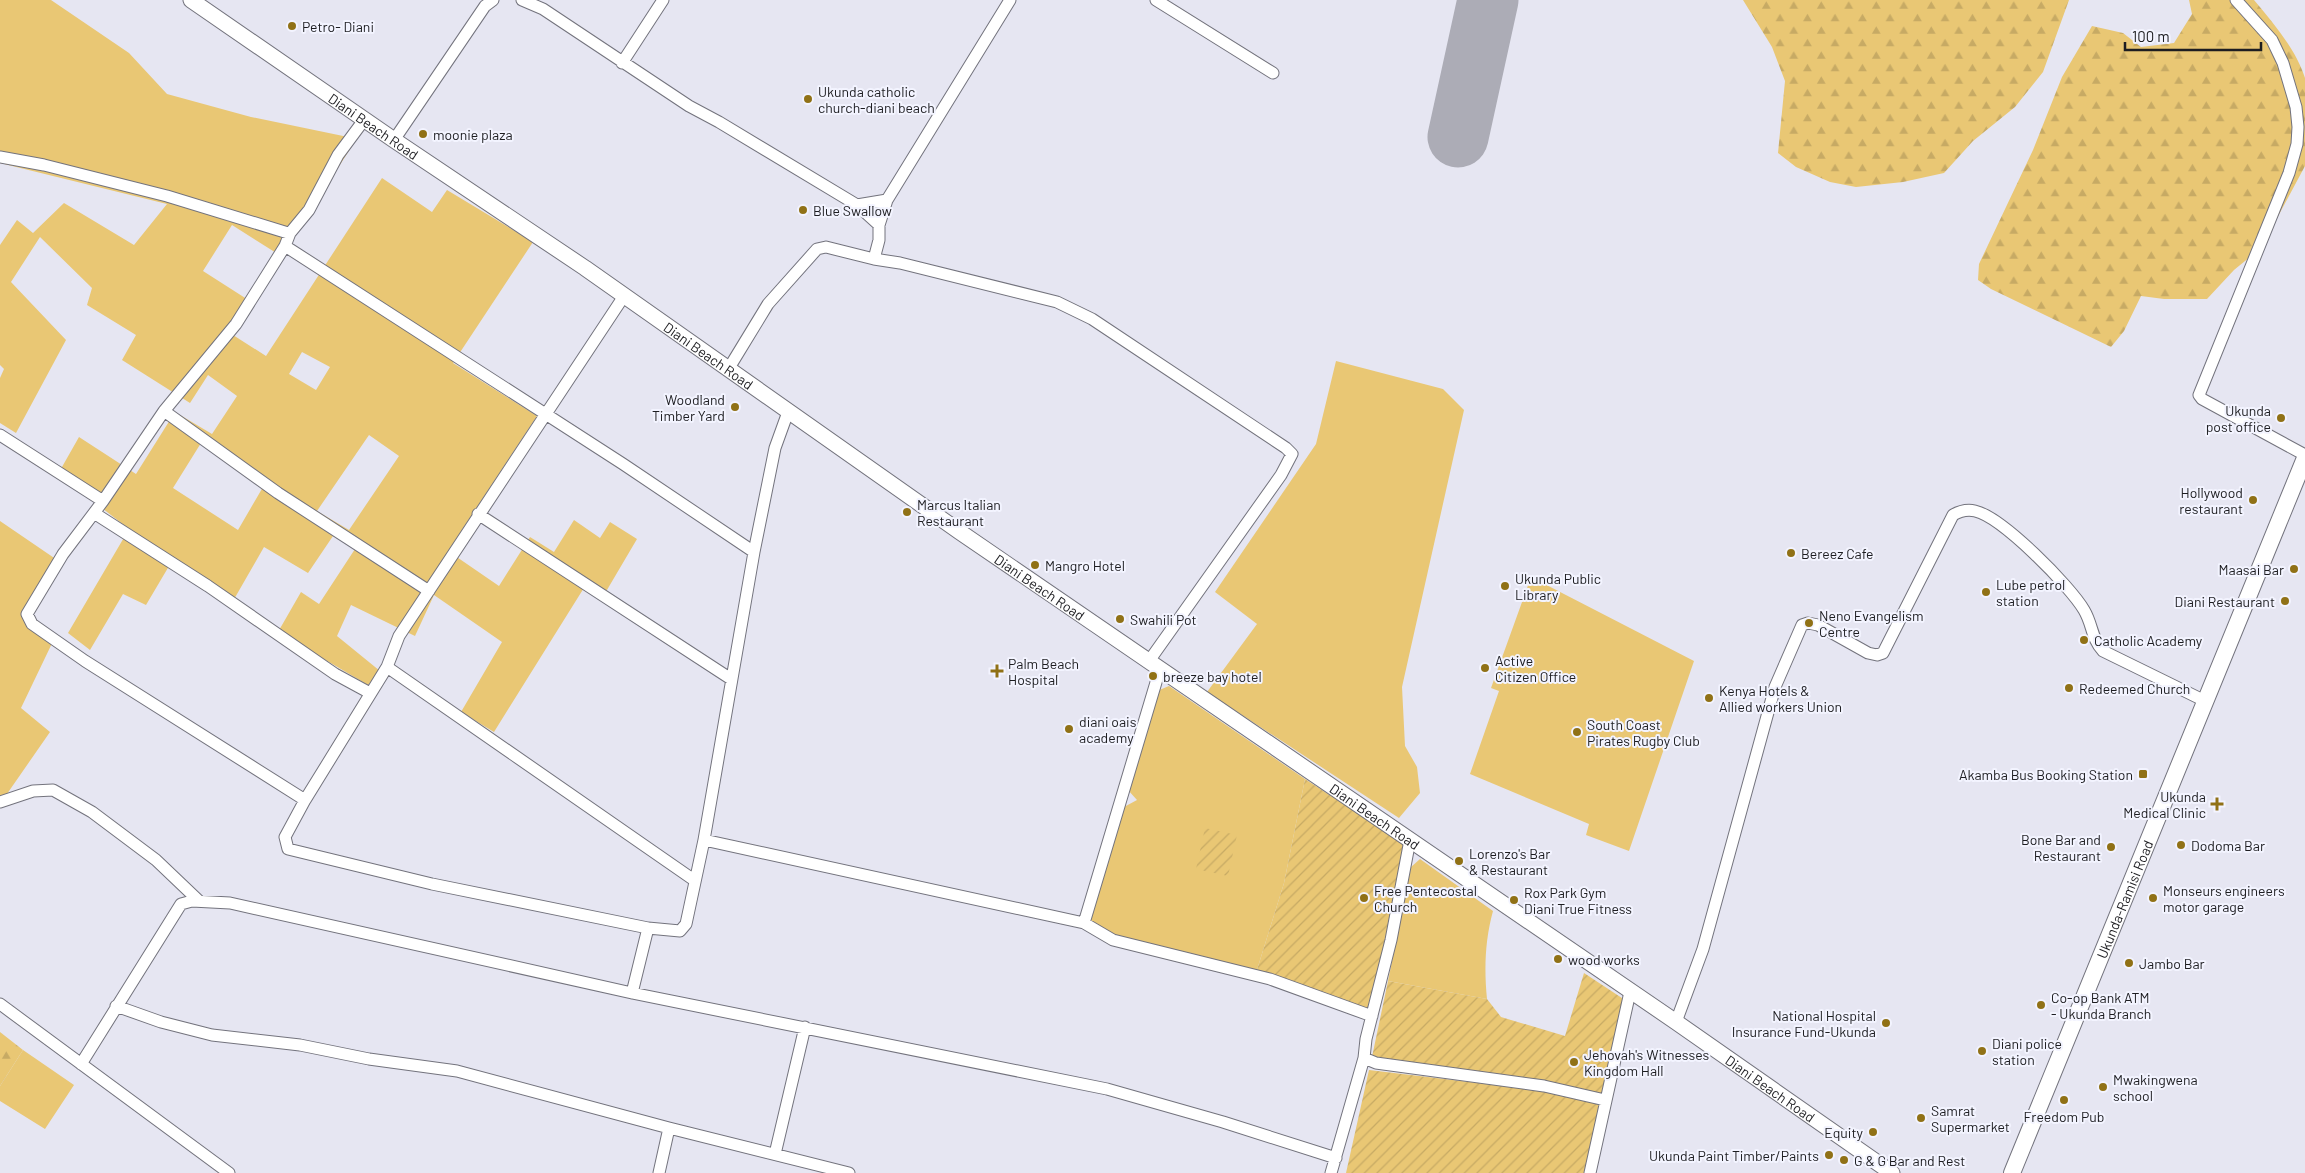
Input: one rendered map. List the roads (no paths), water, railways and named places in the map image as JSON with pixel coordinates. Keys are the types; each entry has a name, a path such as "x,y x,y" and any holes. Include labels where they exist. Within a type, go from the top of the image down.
{"highway":[{"name":"Ukunda-Ramisi Road","path":"2012,1173 2305,456"}],"main road":[{"name":"Diani Beach Road","path":"191,0 729,368 788,412 1676,1022 1892,1173"}],"street":[{"path":"394,140 485,6 493,0"},
{"path":"522,0 543,9 689,106 719,122 857,206 879,225"},
{"path":"622,63 663,0"},
{"path":"874,259 879,240 879,225 888,200 1010,0"},
{"path":"1156,0 1273,73"},
{"path":"2236,0 2272,40 2283,63 2296,108 2297,144 2289,174 2199,395 2202,399 2305,456"},
{"path":"305,800 160,710 29,621 27,612 63,554 103,501 164,411 236,324 285,246 290,233 309,210 338,155 364,120"},
{"path":"0,157 44,165 167,196 290,233"},
{"path":"857,206 888,200"},
{"path":"285,246 754,552"},
{"path":"729,368 768,304 817,249 826,247 874,259 900,263 1057,302 1092,319 1286,448 1292,454 1281,475 1154,665 1084,923"},
{"path":"624,296 544,414 399,636 387,667 305,800 285,837 288,849 432,884 648,928 683,930 704,840 754,552 775,448 788,412"},
{"path":"164,411 278,493 429,591"},
{"path":"0,435 103,501"},
{"path":"1676,1022 1702,949 1775,687 1802,625 1814,623 1868,653 1877,655 1883,653 1953,515 1962,510 1975,511 1988,516 2004,528 2067,586 2086,612 2094,642 2103,652 2205,701"},
{"path":"94,513 208,586 336,674 370,693"},
{"path":"478,514 731,679"},
{"path":"387,667 694,880"},
{"path":"0,802 33,790 53,790 92,812 156,860 199,901"},
{"path":"704,840 1084,923 1113,940 1270,979 1372,1016"},
{"path":"1332,1173 1364,1058 1366,1039 1391,940 1410,840"},
{"path":"81,1064 181,904 199,901 230,903 632,993 1107,1089 1224,1122 1336,1158"},
{"path":"632,993 648,928"},
{"path":"1590,1173 1630,992"},
{"path":"0,1004 229,1173"},
{"path":"116,1006 160,1022 212,1035 300,1045 369,1059 457,1071 669,1128 849,1173"},
{"path":"775,1154 805,1027"},
{"path":"1364,1058 1376,1063 1544,1086 1605,1100"},
{"path":"659,1173 669,1128"}],"place":[{"name":"Petro- Diani","path":"292,26"},
{"name":"Ukunda catholic church-diani beach","path":"808,99"},
{"name":"moonie plaza","path":"423,134"},
{"name":"Blue Swallow","path":"803,210"},
{"name":"Woodland Timber Yard","path":"735,407"},
{"name":"Ukunda post office","path":"2281,418"},
{"name":"Hollywood restaurant","path":"2253,500"},
{"name":"Marcus Italian Restaurant","path":"907,512"},
{"name":"Bereez Cafe","path":"1791,553"},
{"name":"Mangro Hotel","path":"1035,565"},
{"name":"Maasai Bar","path":"2294,569"},
{"name":"Ukunda Public Library","path":"1505,586"},
{"name":"Lube petrol station","path":"1986,592"},
{"name":"Diani Restaurant","path":"2285,601"},
{"name":"Swahili Pot","path":"1120,619"},
{"name":"Neno Evangelism Centre","path":"1809,623"},
{"name":"Catholic Academy","path":"2084,640"},
{"name":"Active Citizen Office","path":"1485,668"},
{"name":"Palm Beach Hospital","path":"997,671"},
{"name":"breeze bay hotel","path":"1153,676"},
{"name":"Redeemed Church","path":"2069,688"},
{"name":"Kenya Hotels & Allied workers Union","path":"1709,698"},
{"name":"diani oais academy","path":"1069,729"},
{"name":"South Coast Pirates Rugby Club","path":"1577,732"},
{"name":"Akamba Bus Booking Station","path":"2143,774"},
{"name":"Ukunda Medical Clinic","path":"2217,804"},
{"name":"Dodoma Bar","path":"2181,845"},
{"name":"Bone Bar and Restaurant","path":"2111,847"},
{"name":"Lorenzo's Bar & Restaurant","path":"1459,861"},
{"name":"Free Pentecostal Church","path":"1364,898"},
{"name":"Monseurs engineers motor garage","path":"2153,898"},
{"name":"Rox Park Gym Diani True Fitness","path":"1514,900"},
{"name":"wood works","path":"1558,959"},
{"name":"Jambo Bar","path":"2129,963"},
{"name":"Co-op Bank ATM - Ukunda Branch","path":"2041,1005"},
{"name":"National Hospital Insurance Fund-Ukunda","path":"1886,1023"},
{"name":"Diani police station","path":"1982,1051"},
{"name":"Jehovah's Witnesses Kingdom Hall","path":"1574,1062"},
{"name":"Mwakingwena school","path":"2103,1087"},
{"name":"Freedom Pub","path":"2064,1100"},
{"name":"Samrat Supermarket","path":"1921,1118"},
{"name":"Equity","path":"1873,1132"},
{"name":"Ukunda Paint Timber/Paints","path":"1829,1155"},
{"name":"G & G Bar and Rest","path":"1844,1160"}]}
